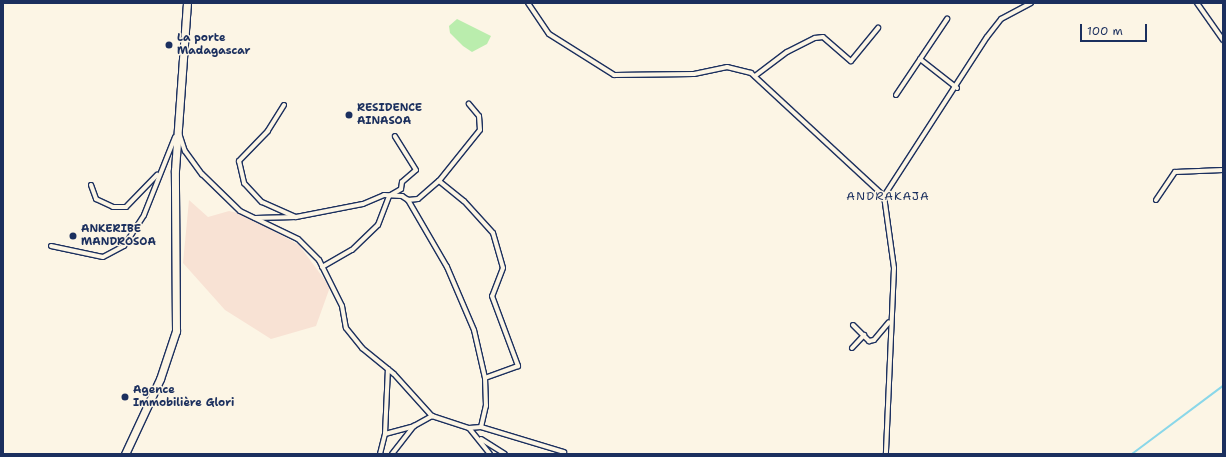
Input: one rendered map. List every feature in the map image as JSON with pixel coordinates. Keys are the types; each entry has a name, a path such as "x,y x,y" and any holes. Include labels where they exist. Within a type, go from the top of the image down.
{"main road":[{"path":"125,454 160,379 176,331 178,129 187,3"}],"street":[{"path":"528,3 549,34 614,75 694,74 738,67 755,76 816,137 884,196 894,268 889,321 886,454"},
{"path":"884,196 957,88 1001,19 1031,3"},
{"path":"1197,3 1223,40"},
{"path":"896,95 947,19"},
{"path":"755,76 787,52 815,38 824,37 851,61 878,28"},
{"path":"920,59 957,88"},
{"path":"408,200 418,199 438,181 480,130 479,116 469,104"},
{"path":"284,105 268,131 239,161 244,183 262,202 296,217"},
{"path":"51,246 103,257 124,246 144,215 159,173 178,129"},
{"path":"178,129 185,151 202,174 240,211 298,239 322,267 342,306 351,335 388,369 432,416 469,428 481,427 564,452"},
{"path":"322,267 352,250 378,225 389,196 401,190 402,182 416,170 395,136"},
{"path":"1156,200 1175,172 1223,170"},
{"path":"91,185 96,199 113,207 126,207 159,173"},
{"path":"438,181 464,201 493,233 503,268 492,296 518,366 485,378"},
{"path":"254,218 296,217 389,196 402,196 408,200 455,284 474,330 485,378 486,406 481,427"},
{"path":"853,325 864,335 874,340 889,321"},
{"path":"852,348 864,335"},
{"path":"380,454 385,434 388,369"},
{"path":"385,434 414,426 432,416"},
{"path":"392,454 414,426"},
{"path":"469,428 480,438 505,454"},
{"path":"480,438 490,454"}],"shaded area":[{"path":"189,200 208,217 229,211 243,214 299,245 330,287 316,326 271,339 225,310 183,263"}],"green space":[{"path":"457,19 491,36 487,44 472,52 463,46 450,33 449,26"}],"waterway":[{"path":"1132,454 1223,386"}],"place":[{"name":"La porte Madagascar","path":"169,45"},
{"name":"RESIDENCE AINASOA","path":"349,115"},
{"name":"ANKERIBE MANDROSOA","path":"73,236"},
{"name":"Agence Immobilière Glori","path":"125,397"}],"district":[{"name":"ANDRAKAJA","path":"888,197"}]}
